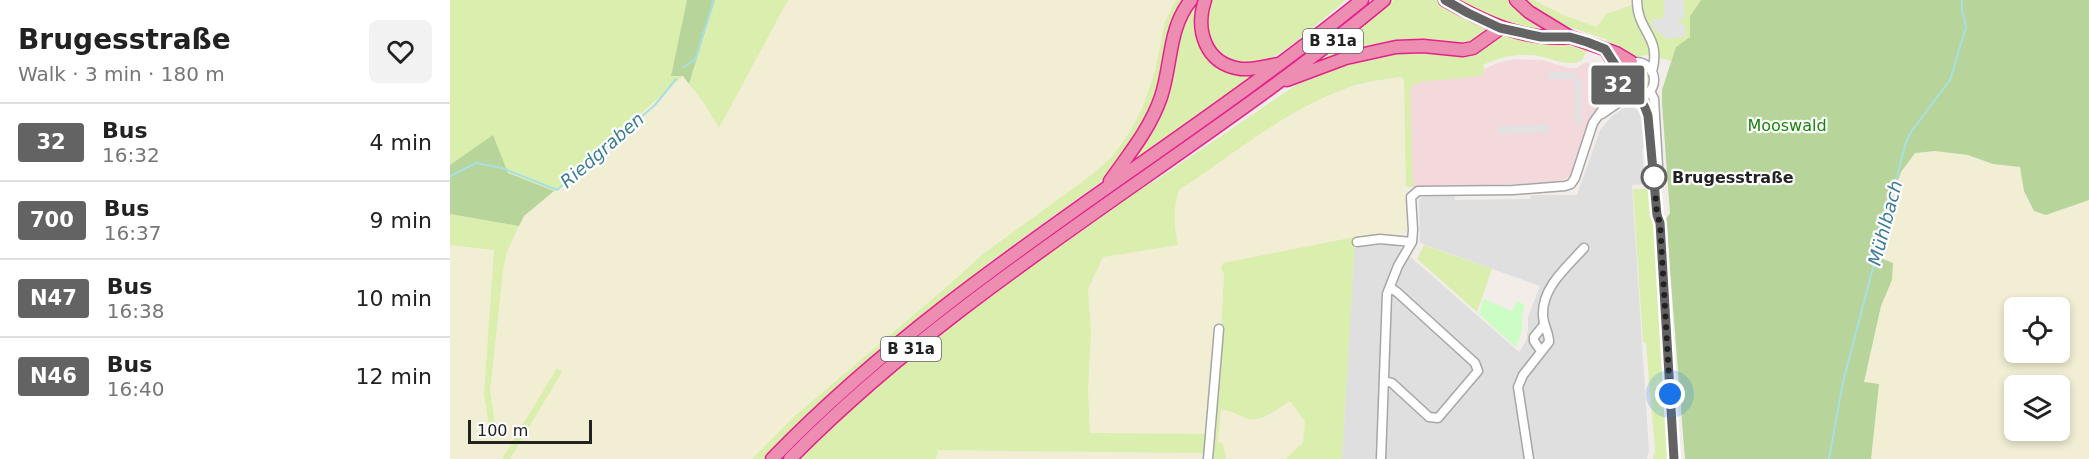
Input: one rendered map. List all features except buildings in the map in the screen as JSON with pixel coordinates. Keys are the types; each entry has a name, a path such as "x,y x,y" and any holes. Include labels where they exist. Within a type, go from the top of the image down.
{"highway":[{"path":"1104,190 1147,130 1161,98 1176,26 1191,0"},
{"path":"1205,0 1201,10 1201,34 1207,48 1217,59 1230,66 1244,69 1283,63"},
{"name":"B 31a","path":"772,459 879,359 991,271 1283,63 1362,0"},
{"name":"B 31a","path":"790,459 886,369 963,307 1281,82 1384,0"},
{"path":"1445,0 1500,28 1541,37 1570,37"},
{"path":"1516,0 1529,12 1570,37 1616,52 1636,62"},
{"path":"1281,82 1346,58 1380,50 1423,46 1463,50 1473,48 1500,28"},
{"path":"1605,49 1619,71"}],"street":[{"path":"1637,3 1642,25 1653,42 1655,55 1652,72 1654,82 1650,91 1638,98"},
{"path":"1381,459 1387,294 1398,266 1412,242 1411,197 1418,191 1513,190 1571,184 1593,123 1616,90 1619,71 1646,58 1653,42"},
{"path":"1636,62 1652,72"},
{"path":"1618,85 1621,91 1628,96 1638,98 1648,116 1657,215 1660,223"},
{"path":"1650,91 1653,99 1662,215 1660,223 1674,459"},
{"path":"1597,118 1628,96"},
{"path":"1357,242 1380,239 1412,242"},
{"path":"1529,459 1518,387 1523,375 1549,342 1549,336 1543,326 1543,306 1546,296 1554,280 1584,248"},
{"path":"1385,381 1392,382 1429,417 1438,418 1478,371 1475,363 1390,287"},
{"path":"1541,351 1534,337 1543,326"},
{"path":"1208,459 1219,329"}],"shaded area":[{"path":"788,0 1176,0 1165,22 1155,71 1142,109 1112,157 1090,176 983,254 796,415 752,459 510,459 562,372 557,369 502,459 450,459 450,245 494,250 484,394 489,426 495,424 490,391 503,271 507,251 524,216 683,76 719,127"},
{"path":"1534,0 1632,0 1632,5 1614,10 1601,20 1598,27 1563,15"},
{"path":"1664,0 1684,0 1684,19 1677,20 1678,23 1684,23 1686,36 1667,39 1652,27 1652,20 1664,18"},
{"path":"1513,59 1542,60 1569,68 1576,68 1587,62 1603,76 1604,91 1607,96 1593,113 1571,176 1555,183 1413,187 1409,88 1418,82 1480,76 1485,69"},
{"path":"1548,72 1575,72 1576,79 1582,79 1582,125 1576,125 1575,79 1548,79"},
{"path":"1400,77 1405,82 1407,233 1355,237 1221,268 1224,273 1214,459 1211,459 1207,434 1090,433 1088,391 1091,331 1088,289 1103,257 1178,245 1175,232 1176,198 1179,190 1260,134 1309,105 1345,89"},
{"path":"1626,107 1633,107 1641,113 1645,148 1642,149 1645,184 1632,185 1649,451 1647,459 1342,459 1354,248 1397,245 1519,352 1526,341 1528,317 1540,286 1420,243 1419,199 1454,196 1455,200 1530,199 1531,195 1577,195 1600,130 1612,116"},
{"path":"1550,125 1550,132 1498,134 1498,127"},
{"path":"1935,151 1968,155 1993,164 2020,167 2028,202 2034,211 2046,215 2089,200 2089,459 1871,459 1878,384 1864,382 1881,306 1892,280 1883,259 1893,209 1893,194 1901,172 1914,153"},
{"path":"1290,401 1305,422 1303,443 1298,449 1285,459 1226,459 1223,444 1218,442 1221,410 1233,411 1240,416 1258,420 1272,414"},
{"path":"937,450 1205,453 1205,459 936,459"}],"green space":[{"path":"450,0 687,0 671,76 683,76 554,191 508,173 469,154 450,165"},
{"path":"687,0 715,0 689,84 683,76 671,76"},
{"path":"715,0 788,0 719,128 689,84"},
{"path":"1176,0 1187,0 1153,111 1113,170 1099,183 990,262 857,371 765,459 752,459 796,415 983,254 1090,176 1112,157 1142,109 1155,71 1165,22"},
{"path":"1195,0 1201,0 1213,58 1266,69 1125,168 1139,149 1176,39"},
{"path":"1210,0 1346,0 1269,60 1247,64 1227,58 1216,50 1209,39 1206,22"},
{"path":"1394,0 1436,0 1491,28 1470,45 1443,45 1309,69"},
{"path":"1455,0 1511,0 1541,22 1537,31 1515,26 1484,15"},
{"path":"1520,0 1534,0 1563,15 1597,27 1606,14 1632,5 1632,0 1664,0 1664,18 1652,20 1652,27 1678,23 1677,20 1683,19 1684,0 1701,0 1690,16 1690,37 1676,47 1672,61 1645,55 1637,58 1629,57 1605,39 1555,22"},
{"name":"Mooswald","path":"1701,0 2089,0 2089,200 2046,215 2034,211 2024,191 2020,167 1993,164 1968,155 1935,151 1915,153 1901,172 1893,194 1893,209 1883,259 1893,263 1892,280 1881,306 1864,382 1879,384 1871,459 1685,459 1666,219 1670,213 1662,90 1676,47 1690,37 1690,16"},
{"path":"1504,36 1587,50 1582,60 1570,63 1537,56 1506,57 1483,65 1485,69 1481,76 1418,82 1410,88 1413,187 1406,187 1404,79 1400,77 1365,83 1323,98 1280,121 1179,190 1175,218 1178,245 1103,257 1088,289 1091,331 1088,391 1090,433 1207,434 1205,453 938,450 936,459 797,459 877,386 961,317 1136,190 1155,181 1296,85 1328,69 1360,57 1401,50 1431,51"},
{"path":"1637,67 1646,71 1650,80 1646,89 1637,93 1628,89 1624,80 1628,71"},
{"path":"493,135 508,173 554,191 524,216 519,226 450,214 450,165"},
{"path":"1633,189 1652,189 1669,459 1653,459 1655,450 1646,344 1643,342"},
{"path":"450,214 519,226 507,251 503,271 490,391 495,424 489,426 484,394 494,250 450,245"},
{"path":"1355,237 1342,459 1285,459 1303,443 1305,422 1290,401 1268,415 1256,419 1221,410 1218,442 1223,444 1226,459 1214,459 1223,263"},
{"path":"1424,245 1492,269 1477,312 1417,259"},
{"path":"1484,299 1512,311 1517,301 1525,305 1522,331 1516,347 1479,314"},
{"path":"557,368 562,372 510,459 502,459"}],"waterway":[{"name":"Riedgraben","path":"683,67 695,60 714,0"},
{"name":"Mühlbach","path":"1829,459 1843,382 1906,142 1950,80 1966,27 1962,0"},
{"name":"Riedgraben","path":"450,176 476,163 502,168 557,190 655,105 676,79"}],"bus line":[{"name":"32","path":"1445,0 1500,28 1541,37 1570,37 1605,49 1616,63 1621,91 1628,96 1638,98 1645,107 1648,116 1657,215 1660,223 1674,459"}],"place":[{"name":"Brugesstraße","path":"1654,177"}],"route":[{"path":"1654,177 1657,215 1660,223 1670,394"}]}
